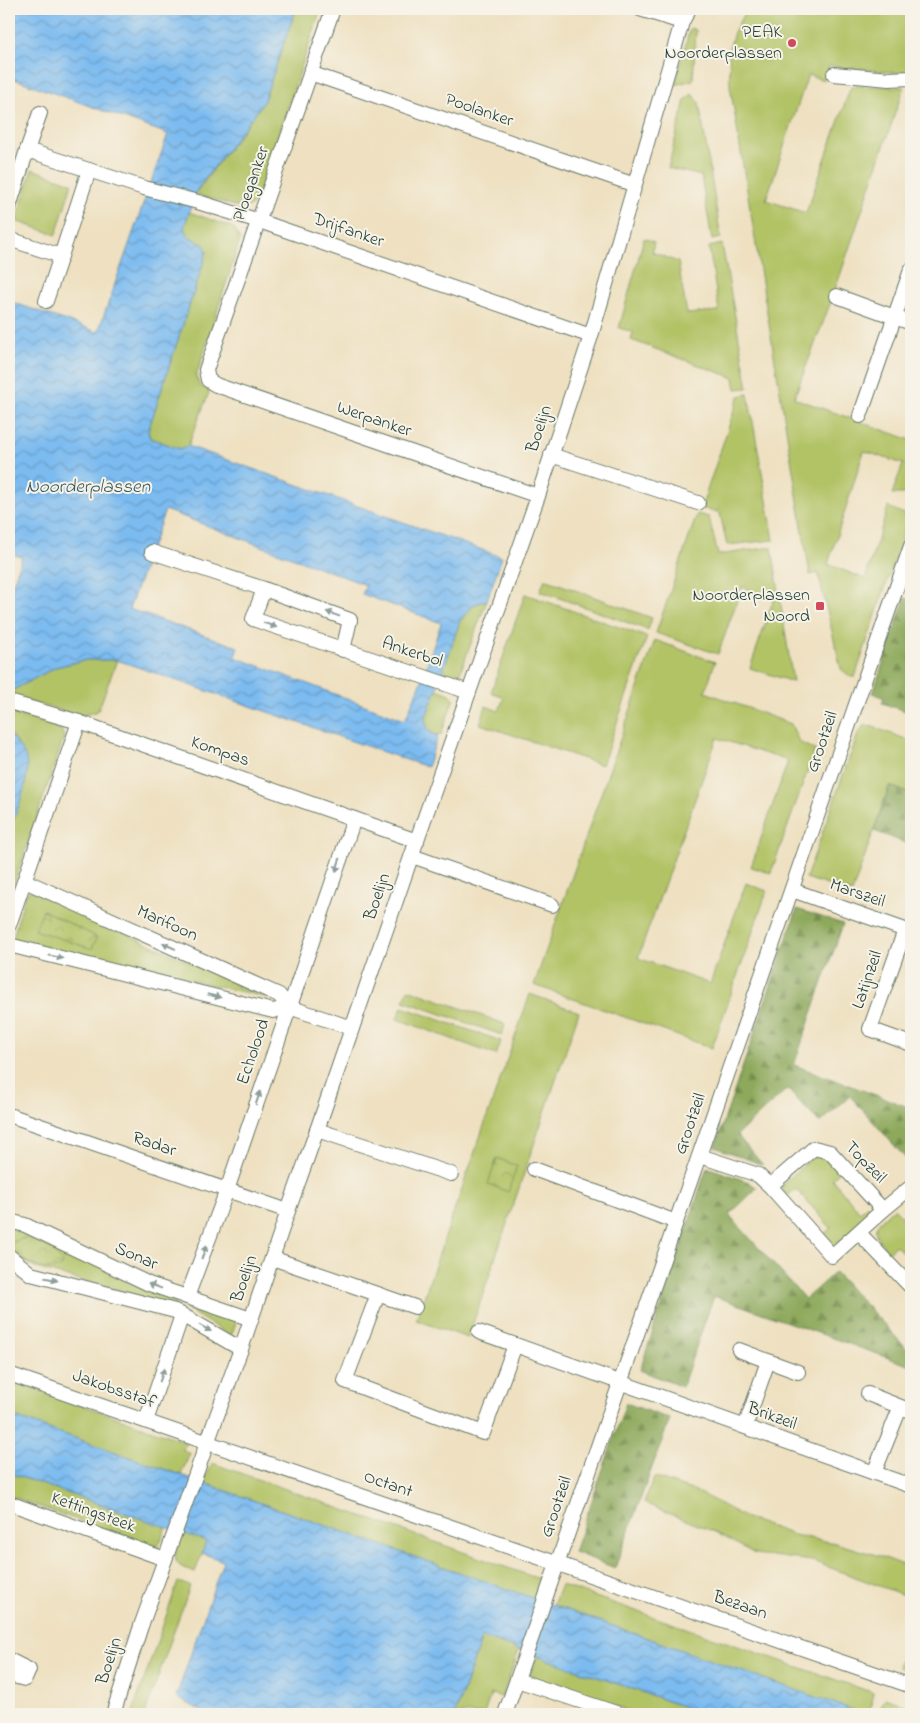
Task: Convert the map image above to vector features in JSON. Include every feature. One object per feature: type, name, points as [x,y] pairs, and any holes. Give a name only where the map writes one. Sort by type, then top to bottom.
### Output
[{"type":"street","name":"Ploeganker","points":[[206,370],[333,9]]},
{"type":"street","points":[[640,9],[682,22]]},
{"type":"street","name":"Boelijn","points":[[113,1714],[141,1626],[241,1349],[552,455],[591,336],[682,22],[689,9]]},
{"type":"street","name":"Poolanker","points":[[310,73],[635,185]]},
{"type":"street","points":[[834,74],[889,79],[911,78]]},
{"type":"street","points":[[9,207],[40,113]]},
{"type":"street","name":"Drijfanker","points":[[28,150],[144,188],[259,221],[591,336]]},
{"type":"street","points":[[46,301],[89,170]]},
{"type":"street","points":[[9,239],[61,256]]},
{"type":"street","points":[[860,416],[911,270]]},
{"type":"street","points":[[837,296],[911,324]]},
{"type":"street","name":"Werpanker","points":[[206,370],[208,380],[216,385],[538,496]]},
{"type":"street","points":[[552,455],[698,503]]},
{"type":"street","name":"Grootzeil","points":[[504,1714],[792,890],[906,581],[911,546]]},
{"type":"street","points":[[152,552],[350,620],[343,650]]},
{"type":"street","name":"Ankerbol","points":[[264,589],[253,619],[469,692]]},
{"type":"street","name":"Kompas","points":[[9,702],[79,722],[417,841]]},
{"type":"street","points":[[9,925],[79,722]]},
{"type":"street","name":"Echolood","points":[[188,1298],[354,819]]},
{"type":"street","points":[[412,856],[552,905]]},
{"type":"street","name":"Marifoon","points":[[25,881],[279,995],[289,1006],[352,1028]]},
{"type":"street","name":"Marszeil","points":[[792,890],[908,931]]},
{"type":"street","name":"Latijnzeil","points":[[908,931],[870,1029],[911,1044]]},
{"type":"street","name":"Marifoon","points":[[9,945],[273,1011],[289,1006]]},
{"type":"street","name":"Radar","points":[[9,1115],[288,1211]]},
{"type":"street","points":[[317,1130],[451,1174]]},
{"type":"street","name":"Topzeil","points":[[770,1186],[814,1148],[830,1152],[883,1210]]},
{"type":"street","name":"Topzeil","points":[[700,1156],[758,1176],[770,1186],[832,1256],[911,1187]]},
{"type":"street","points":[[534,1169],[676,1222]]},
{"type":"street","name":"Sonar","points":[[9,1221],[25,1225],[149,1284],[251,1319]]},
{"type":"street","points":[[859,1233],[911,1288]]},
{"type":"street","points":[[9,1256],[31,1274],[154,1304],[174,1311],[241,1349]]},
{"type":"street","points":[[272,1258],[416,1306]]},
{"type":"street","points":[[378,1294],[345,1382],[406,1405],[483,1433],[516,1345]]},
{"type":"street","points":[[146,1421],[182,1315]]},
{"type":"street","name":"Brikzeil","points":[[479,1332],[911,1486]]},
{"type":"street","points":[[738,1350],[798,1372]]},
{"type":"street","points":[[745,1427],[768,1361]]},
{"type":"street","name":"Jakobsstaf","points":[[9,1374],[207,1443]]},
{"type":"street","points":[[868,1394],[906,1409],[874,1473]]},
{"type":"street","name":"Octant","points":[[207,1443],[556,1564]]},
{"type":"street","name":"Kettingsteek","points":[[9,1503],[165,1559]]},
{"type":"street","name":"Bezaan","points":[[556,1564],[911,1686]]},
{"type":"street","points":[[9,1660],[29,1670],[25,1679],[9,1675]]},
{"type":"street","points":[[517,1680],[620,1714]]},
{"type":"green space","points":[[296,9],[321,9],[259,193],[251,206],[241,208],[195,194],[263,103]]},
{"type":"green space","points":[[746,9],[911,9],[911,74],[829,66],[824,80],[808,75],[766,200],[806,213],[852,86],[904,87],[832,299],[794,398],[911,440],[911,478],[904,494],[892,494],[903,464],[864,451],[828,564],[865,579],[888,507],[909,516],[855,677],[851,677],[841,669],[818,573],[810,575],[730,86],[729,49],[734,32]]},
{"type":"green space","points":[[690,28],[696,30],[693,80],[675,85]]},
{"type":"green space","points":[[692,94],[699,102],[721,238],[712,240],[701,176],[668,168],[685,100]]},
{"type":"green space","points":[[32,169],[72,183],[56,235],[16,221]]},
{"type":"green space","points":[[189,212],[234,228],[240,240],[196,377],[200,386],[210,390],[188,446],[180,449],[150,438],[148,431],[207,252],[204,245],[188,236],[184,228]]},
{"type":"green space","points":[[644,238],[654,242],[652,252],[678,262],[687,314],[719,311],[709,247],[722,244],[748,388],[736,389],[734,378],[631,340],[633,332],[619,328]]},
{"type":"green space","points":[[748,394],[774,540],[727,545],[719,509],[717,512],[701,508],[739,396]]},
{"type":"green space","points":[[697,514],[709,517],[718,555],[772,547],[793,682],[750,668],[774,598],[742,587],[718,654],[656,633]]},
{"type":"green space","points":[[545,579],[652,618],[648,630],[540,591]]},
{"type":"green space","points":[[525,594],[647,637],[602,765],[480,724],[486,706],[499,711],[504,697],[491,692]]},
{"type":"green space","points":[[905,598],[911,600],[911,713],[882,703],[884,698],[873,693]]},
{"type":"green space","points":[[487,600],[460,673],[454,675],[441,674],[460,621],[473,605]]},
{"type":"green space","points":[[655,640],[715,662],[705,692],[791,724],[799,742],[815,750],[771,873],[751,867],[788,761],[717,738],[638,958],[710,984],[746,883],[767,891],[712,1048],[534,985]]},
{"type":"green space","points":[[86,660],[117,660],[98,711],[81,716],[9,696],[11,691],[56,667]]},
{"type":"green space","points":[[437,689],[450,694],[454,698],[441,735],[433,734],[428,730],[426,724],[428,710]]},
{"type":"green space","points":[[9,712],[61,729],[64,737],[9,898],[9,832],[23,791],[27,772],[18,745],[9,733]]},
{"type":"green space","points":[[865,724],[911,741],[911,794],[889,786],[852,893],[806,878],[858,734]]},
{"type":"green space","points":[[890,786],[911,794],[911,845],[874,831]]},
{"type":"green space","points":[[30,890],[269,998],[15,940],[14,934],[25,896]]},
{"type":"green space","points":[[797,909],[843,924],[794,1065],[911,1108],[911,1164],[850,1096],[820,1123],[787,1089],[737,1135],[763,1165],[715,1147]]},
{"type":"green space","points":[[43,910],[97,937],[92,949],[35,930]]},
{"type":"green space","points":[[408,989],[505,1024],[502,1035],[404,1001]]},
{"type":"green space","points":[[530,994],[579,1012],[468,1338],[416,1320]]},
{"type":"green space","points":[[402,1007],[501,1041],[496,1055],[397,1019]]},
{"type":"green space","points":[[818,1155],[826,1158],[839,1172],[832,1179],[860,1212],[867,1205],[869,1213],[865,1219],[838,1243],[832,1245],[822,1236],[831,1228],[796,1189],[787,1196],[781,1188],[814,1156]]},
{"type":"green space","points":[[497,1158],[517,1166],[508,1192],[488,1184]]},
{"type":"green space","points":[[707,1167],[749,1182],[757,1188],[729,1215],[805,1299],[835,1272],[909,1351],[911,1349],[911,1366],[714,1296],[682,1387],[640,1370]]},
{"type":"green space","points":[[894,1208],[903,1217],[911,1211],[911,1262],[896,1245],[888,1252],[876,1233],[878,1224]]},
{"type":"green space","points":[[9,1226],[23,1229],[178,1297],[175,1306],[35,1268],[9,1250]]},
{"type":"green space","points":[[30,1238],[52,1250],[62,1262],[61,1267],[54,1269],[40,1268],[21,1258],[11,1248],[12,1243],[20,1239]]},
{"type":"green space","points":[[189,1302],[237,1320],[231,1336],[186,1309]]},
{"type":"green space","points":[[9,1379],[186,1442],[183,1450],[190,1453],[181,1475],[9,1415]]},
{"type":"green space","points":[[626,1403],[670,1419],[615,1568],[574,1552]]},
{"type":"green space","points":[[212,1463],[542,1580],[535,1599],[204,1483]]},
{"type":"green space","points":[[9,1473],[166,1526],[160,1543],[155,1547],[9,1496]]},
{"type":"green space","points":[[654,1477],[700,1493],[748,1519],[794,1535],[835,1543],[880,1556],[911,1568],[909,1597],[812,1561],[755,1554],[715,1532],[644,1503]]},
{"type":"green space","points":[[183,1532],[207,1541],[195,1572],[183,1568],[177,1563],[176,1550]]},
{"type":"green space","points":[[178,1582],[190,1586],[145,1714],[132,1714]]},
{"type":"green space","points":[[561,1585],[874,1693],[869,1714],[858,1714],[855,1711],[553,1605]]},
{"type":"green space","points":[[911,1629],[911,1670],[898,1666]]},
{"type":"green space","points":[[482,1637],[519,1650],[502,1697],[491,1694],[484,1714],[455,1714]]},
{"type":"green space","points":[[537,1656],[705,1714],[638,1714],[529,1677]]},
{"type":"green space","points":[[885,1698],[911,1707],[911,1714],[878,1714]]},
{"type":"water","name":"Noorderplassen","points":[[9,9],[296,9],[263,103],[196,191],[184,228],[188,236],[204,245],[207,252],[148,431],[150,438],[180,449],[188,446],[502,557],[487,600],[473,605],[460,621],[425,719],[431,733],[438,736],[427,767],[117,660],[86,660],[56,667],[11,691],[9,695],[9,595],[22,557],[9,553],[9,301],[98,332],[168,134],[9,77]],"holes":[[[165,510],[366,585],[362,594],[441,623],[421,683],[405,720],[235,657],[238,647],[129,609]]]},
{"type":"water","points":[[9,733],[25,756],[27,774],[23,794],[9,832]]},
{"type":"water","points":[[9,1415],[856,1711],[858,1714],[705,1714],[482,1637],[455,1714],[207,1714],[176,1697],[223,1561],[202,1553],[206,1541],[9,1473]]},
{"type":"place","name":"PEAK Noorderplassen","points":[[792,43]]},
{"type":"place","name":"Noorderplassen Noord","points":[[820,606]]}]
